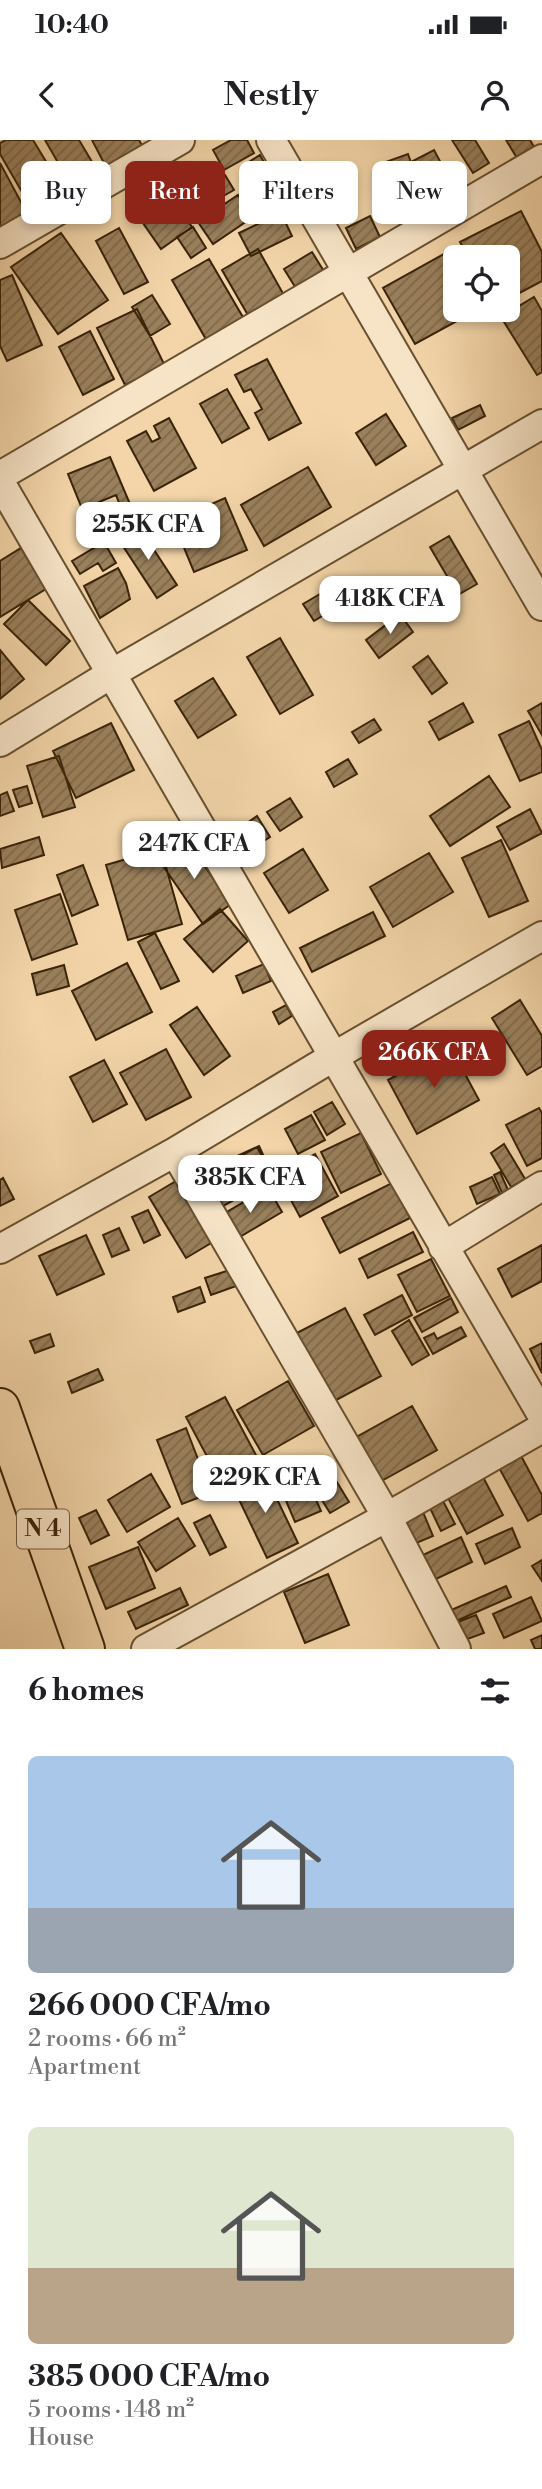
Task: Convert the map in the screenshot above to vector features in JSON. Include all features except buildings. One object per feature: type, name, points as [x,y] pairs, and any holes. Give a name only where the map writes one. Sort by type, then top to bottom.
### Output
[{"type":"main road","name":"N 4","points":[[0,1408],[85,1649]]},
{"type":"street","points":[[0,244],[180,140]]},
{"type":"street","points":[[271,140],[542,606]]},
{"type":"street","points":[[0,476],[542,159]]},
{"type":"street","points":[[0,742],[111,674],[542,424]]},
{"type":"street","points":[[0,482],[542,1415]]},
{"type":"street","points":[[0,1250],[175,1152],[542,936]]},
{"type":"street","points":[[175,1152],[387,1517],[456,1649]]},
{"type":"street","points":[[443,1247],[542,1186]]},
{"type":"street","points":[[146,1649],[387,1517],[542,1428]]}]
